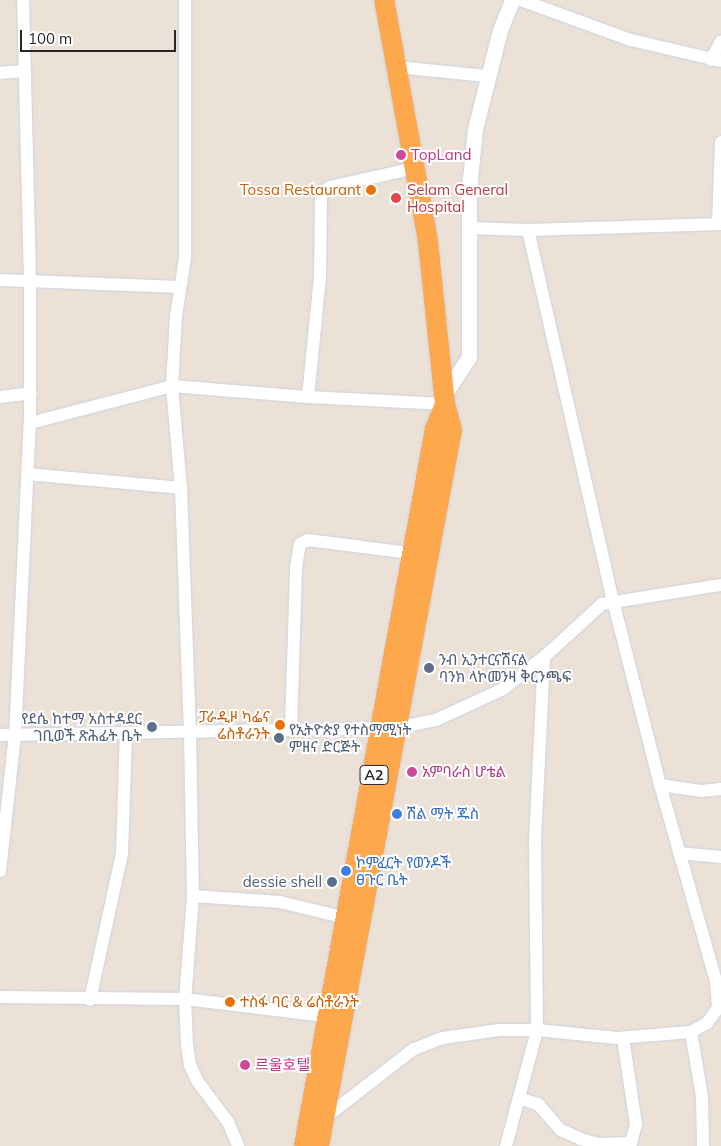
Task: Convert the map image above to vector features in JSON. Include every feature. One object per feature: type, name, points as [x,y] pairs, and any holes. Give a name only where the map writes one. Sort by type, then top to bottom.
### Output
[{"type":"highway","name":"A2","points":[[304,1146],[316,1120],[422,554],[452,430],[445,398],[428,241],[384,0]]},
{"type":"highway","name":"A2","points":[[316,1120],[319,1146]]},
{"type":"street","points":[[0,871],[15,736],[31,392],[23,0]]},
{"type":"street","points":[[185,0],[185,258],[180,287],[172,386],[181,488],[194,896],[185,999],[190,1065],[198,1082],[228,1122],[238,1146]]},
{"type":"street","points":[[30,423],[172,386],[308,398],[445,398],[468,357],[469,228],[475,129],[486,76],[512,0]]},
{"type":"street","points":[[521,0],[631,40],[716,60],[721,42]]},
{"type":"street","points":[[397,67],[486,76]]},
{"type":"street","points":[[0,74],[25,71]]},
{"type":"street","points":[[469,228],[528,230],[720,224],[721,142]]},
{"type":"street","points":[[308,398],[320,277],[321,193],[330,187],[414,168]]},
{"type":"street","points":[[316,1120],[414,1049],[443,1038],[499,1030],[537,1030],[624,1038],[690,1032],[714,1016],[718,1000],[716,981],[660,785],[613,602],[528,230]]},
{"type":"street","points":[[0,280],[180,287]]},
{"type":"street","points":[[0,397],[31,392]]},
{"type":"street","points":[[27,474],[181,488]]},
{"type":"street","points":[[291,729],[296,568],[300,544],[308,540],[422,554]]},
{"type":"street","points":[[0,735],[291,729],[389,729],[436,720],[503,688],[544,657],[592,609],[613,602],[721,585]]},
{"type":"street","points":[[506,1146],[537,1030],[535,841],[544,657]]},
{"type":"street","points":[[90,1000],[122,853],[126,733]]},
{"type":"street","points":[[660,785],[678,790],[721,789]]},
{"type":"street","points":[[679,853],[721,856]]},
{"type":"street","points":[[194,896],[280,902],[353,919]]},
{"type":"street","points":[[0,997],[90,1000],[185,999],[334,1017]]},
{"type":"street","points":[[690,1032],[702,1097],[703,1146]]},
{"type":"street","points":[[519,1098],[538,1104],[561,1130],[581,1139],[599,1144],[631,1143],[636,1124],[624,1038]]},
{"type":"place","name":"TopLand","points":[[401,155]]},
{"type":"place","name":"Tossa Restaurant","points":[[371,190]]},
{"type":"place","name":"Selam General Hospital","points":[[396,198]]},
{"type":"place","name":"ንብ ኢንተርናሽናል ባንክ ላኮመንዛ ቅርንጫፍ","points":[[429,668]]},
{"type":"place","name":"ፓራዲዞ ካፌና ሬስቶራንት","points":[[280,725]]},
{"type":"place","name":"የደሴ ከተማ አስተዳደር ገቢወች ጽሕፊት ቤት","points":[[152,727]]},
{"type":"place","name":"የኢትዮጵያ የተስማሚነት ምዘና ድርጅት","points":[[279,738]]},
{"type":"place","name":"አምባራስ ሆቴል","points":[[412,772]]},
{"type":"place","name":"ሽል ማት ጁስ","points":[[397,814]]},
{"type":"place","name":"ኮምፈርት የወንዶች ፀጉር ቤት","points":[[346,871]]},
{"type":"place","name":"dessie shell","points":[[332,882]]},
{"type":"place","name":"ተስፋ ባር & ሬስቶራንት","points":[[230,1002]]},
{"type":"place","name":"르울호텔","points":[[245,1065]]}]
